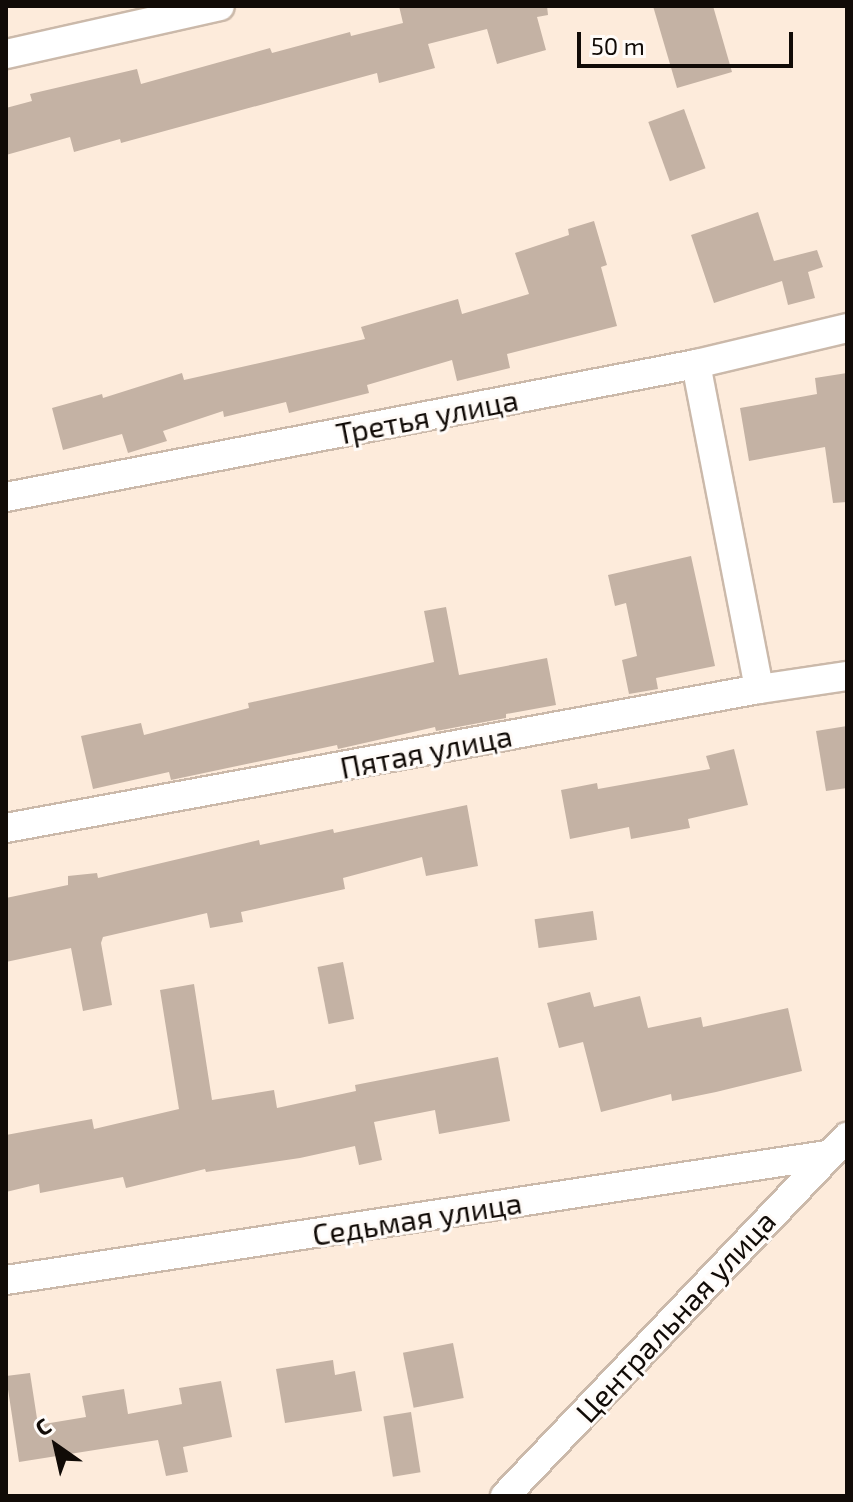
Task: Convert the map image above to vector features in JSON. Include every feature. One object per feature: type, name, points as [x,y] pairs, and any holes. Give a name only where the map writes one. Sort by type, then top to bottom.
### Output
[{"type":"street","points":[[6,54],[220,6]]},
{"type":"street","name":"Третья улица","points":[[6,497],[696,364],[847,328]]},
{"type":"street","points":[[696,364],[759,689]]},
{"type":"street","name":"Пятая улица","points":[[6,828],[759,689],[847,676]]},
{"type":"street","name":"Седьмая улица","points":[[6,1280],[837,1146]]},
{"type":"street","name":"Центральная улица","points":[[505,1496],[837,1146]]},
{"type":"building","points":[[399,6],[547,6],[548,15],[537,17],[546,50],[497,64],[487,29],[428,44],[435,68],[379,83],[377,73],[121,143],[120,139],[74,152],[70,137],[6,155],[6,108],[32,101],[30,94],[137,69],[141,84],[270,48],[272,53],[350,32],[351,36],[403,23]]},
{"type":"building","points":[[653,6],[713,6],[732,72],[677,88]]},
{"type":"building","points":[[684,109],[706,168],[670,181],[648,122]]},
{"type":"building","points":[[758,212],[774,261],[817,250],[823,267],[808,272],[815,298],[788,305],[782,281],[714,303],[691,235]]},
{"type":"building","points":[[594,221],[607,265],[601,267],[617,326],[507,354],[510,368],[457,381],[452,360],[367,385],[369,393],[289,413],[286,402],[224,417],[223,411],[163,431],[167,441],[128,453],[122,434],[63,450],[52,408],[102,394],[103,398],[182,373],[184,380],[365,339],[361,327],[458,299],[462,314],[529,294],[515,253],[569,235],[568,229]]},
{"type":"building","points":[[847,373],[847,502],[833,503],[825,447],[749,461],[740,408],[817,394],[815,378]]},
{"type":"building","points":[[691,556],[715,666],[656,678],[658,689],[629,694],[622,660],[637,656],[626,603],[615,606],[608,575]]},
{"type":"building","points":[[446,607],[459,675],[547,658],[556,705],[506,714],[506,718],[436,731],[435,727],[338,749],[337,745],[171,780],[169,772],[93,789],[81,736],[141,723],[144,735],[249,708],[248,703],[434,662],[424,611]]},
{"type":"building","points":[[847,726],[847,788],[826,791],[816,731]]},
{"type":"building","points":[[734,749],[748,805],[688,819],[690,828],[631,839],[629,827],[570,839],[561,790],[597,783],[598,789],[710,769],[706,756]]},
{"type":"building","points":[[467,805],[478,866],[426,876],[422,857],[343,878],[345,889],[241,912],[243,922],[210,928],[207,913],[103,937],[101,943],[112,1005],[83,1011],[71,948],[6,962],[6,898],[68,885],[68,876],[97,873],[98,878],[259,840],[260,845],[333,829],[334,833]]},
{"type":"building","points":[[593,911],[597,940],[539,948],[535,919]]},
{"type":"building","points":[[343,962],[354,1019],[329,1024],[317,967]]},
{"type":"building","points":[[194,984],[212,1100],[274,1090],[277,1108],[356,1091],[355,1085],[498,1057],[510,1121],[439,1134],[435,1110],[374,1122],[382,1160],[359,1165],[355,1146],[300,1158],[206,1172],[205,1169],[126,1188],[123,1177],[40,1193],[39,1184],[6,1192],[6,1135],[92,1119],[94,1129],[179,1109],[160,990]]},
{"type":"building","points":[[590,992],[594,1007],[640,996],[648,1028],[701,1017],[703,1027],[788,1008],[802,1071],[672,1101],[671,1094],[601,1112],[583,1042],[559,1048],[547,1003]]},
{"type":"building","points":[[453,1343],[464,1398],[414,1408],[403,1353]]},
{"type":"building","points":[[333,1360],[335,1375],[355,1371],[362,1411],[285,1423],[276,1369]]},
{"type":"building","points":[[30,1373],[38,1425],[86,1417],[82,1396],[124,1389],[128,1414],[182,1404],[179,1388],[221,1381],[232,1437],[183,1447],[188,1472],[166,1476],[158,1440],[19,1462],[6,1376]]},
{"type":"building","points":[[411,1412],[421,1472],[393,1477],[383,1416]]}]
